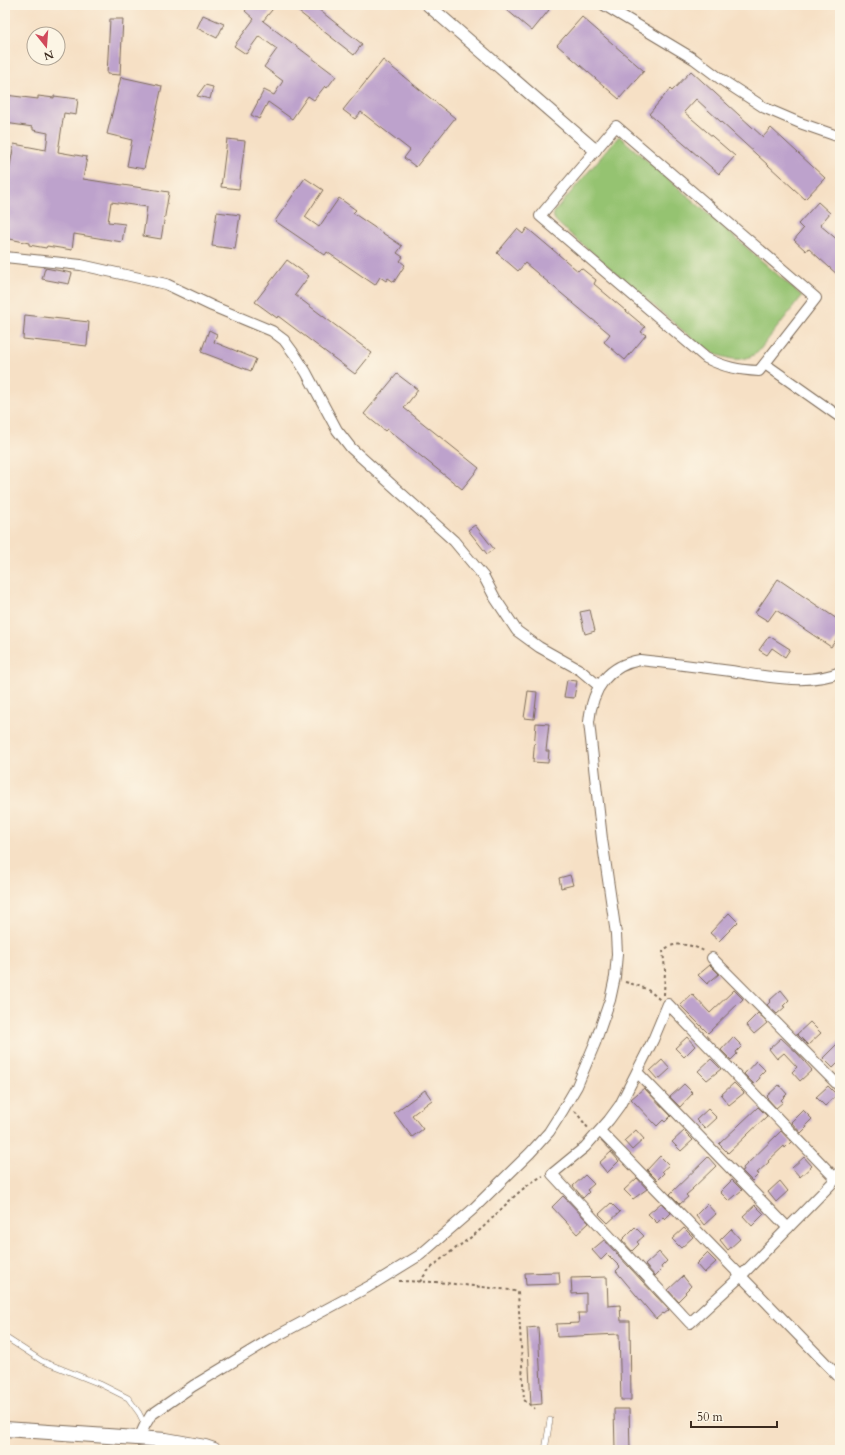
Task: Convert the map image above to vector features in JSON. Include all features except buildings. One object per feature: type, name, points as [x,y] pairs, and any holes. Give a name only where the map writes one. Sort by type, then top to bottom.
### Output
[{"type":"main road","points":[[5,1429],[142,1431],[214,1450]]},
{"type":"street","points":[[428,5],[595,150]]},
{"type":"street","points":[[604,5],[694,59],[722,80],[765,108],[800,123],[840,137]]},
{"type":"street","points":[[616,126],[816,298],[759,371],[740,370],[721,365],[706,358],[540,216],[595,150],[616,126]]},
{"type":"street","points":[[5,257],[81,265],[166,284],[212,306],[272,331],[284,340],[306,372],[337,430],[351,448],[454,541],[468,556],[484,577],[495,598],[517,631],[540,647],[580,670],[599,686]]},
{"type":"street","points":[[765,364],[840,417]]},
{"type":"street","points":[[142,1431],[151,1415],[199,1383],[270,1340],[368,1287],[420,1255],[472,1210],[530,1153],[548,1132],[577,1086],[610,1000],[615,977],[617,954],[616,934],[602,839],[589,728],[590,709],[594,697],[599,686],[609,673],[631,661],[640,660],[786,678],[803,679],[840,672]]},
{"type":"street","points":[[712,958],[840,1087]]},
{"type":"street","points":[[668,1004],[838,1176],[740,1276],[690,1323],[552,1174],[585,1147],[620,1105],[653,1040],[668,1004]]},
{"type":"street","points":[[637,1072],[788,1228]]},
{"type":"street","points":[[598,1133],[840,1378]]},
{"type":"lane","points":[[5,1337],[42,1361],[100,1384],[128,1398],[139,1413],[142,1431]]},
{"type":"lane","points":[[545,1450],[550,1420]]},
{"type":"path","points":[[668,1004],[664,991],[665,970],[663,950],[666,947],[675,945],[686,945],[697,947],[706,952],[712,958]]},
{"type":"path","points":[[615,977],[624,982],[649,990],[661,1001],[668,1004]]},
{"type":"path","points":[[577,1086],[574,1105],[575,1112],[584,1123],[598,1133]]},
{"type":"path","points":[[419,1282],[426,1272],[480,1230],[529,1183],[543,1176],[552,1174]]},
{"type":"path","points":[[399,1281],[436,1282],[518,1292],[524,1400],[535,1409]]},
{"type":"green space","points":[[619,136],[802,296],[758,352],[744,359],[737,359],[723,357],[702,347],[561,226],[555,219],[555,211]]}]
